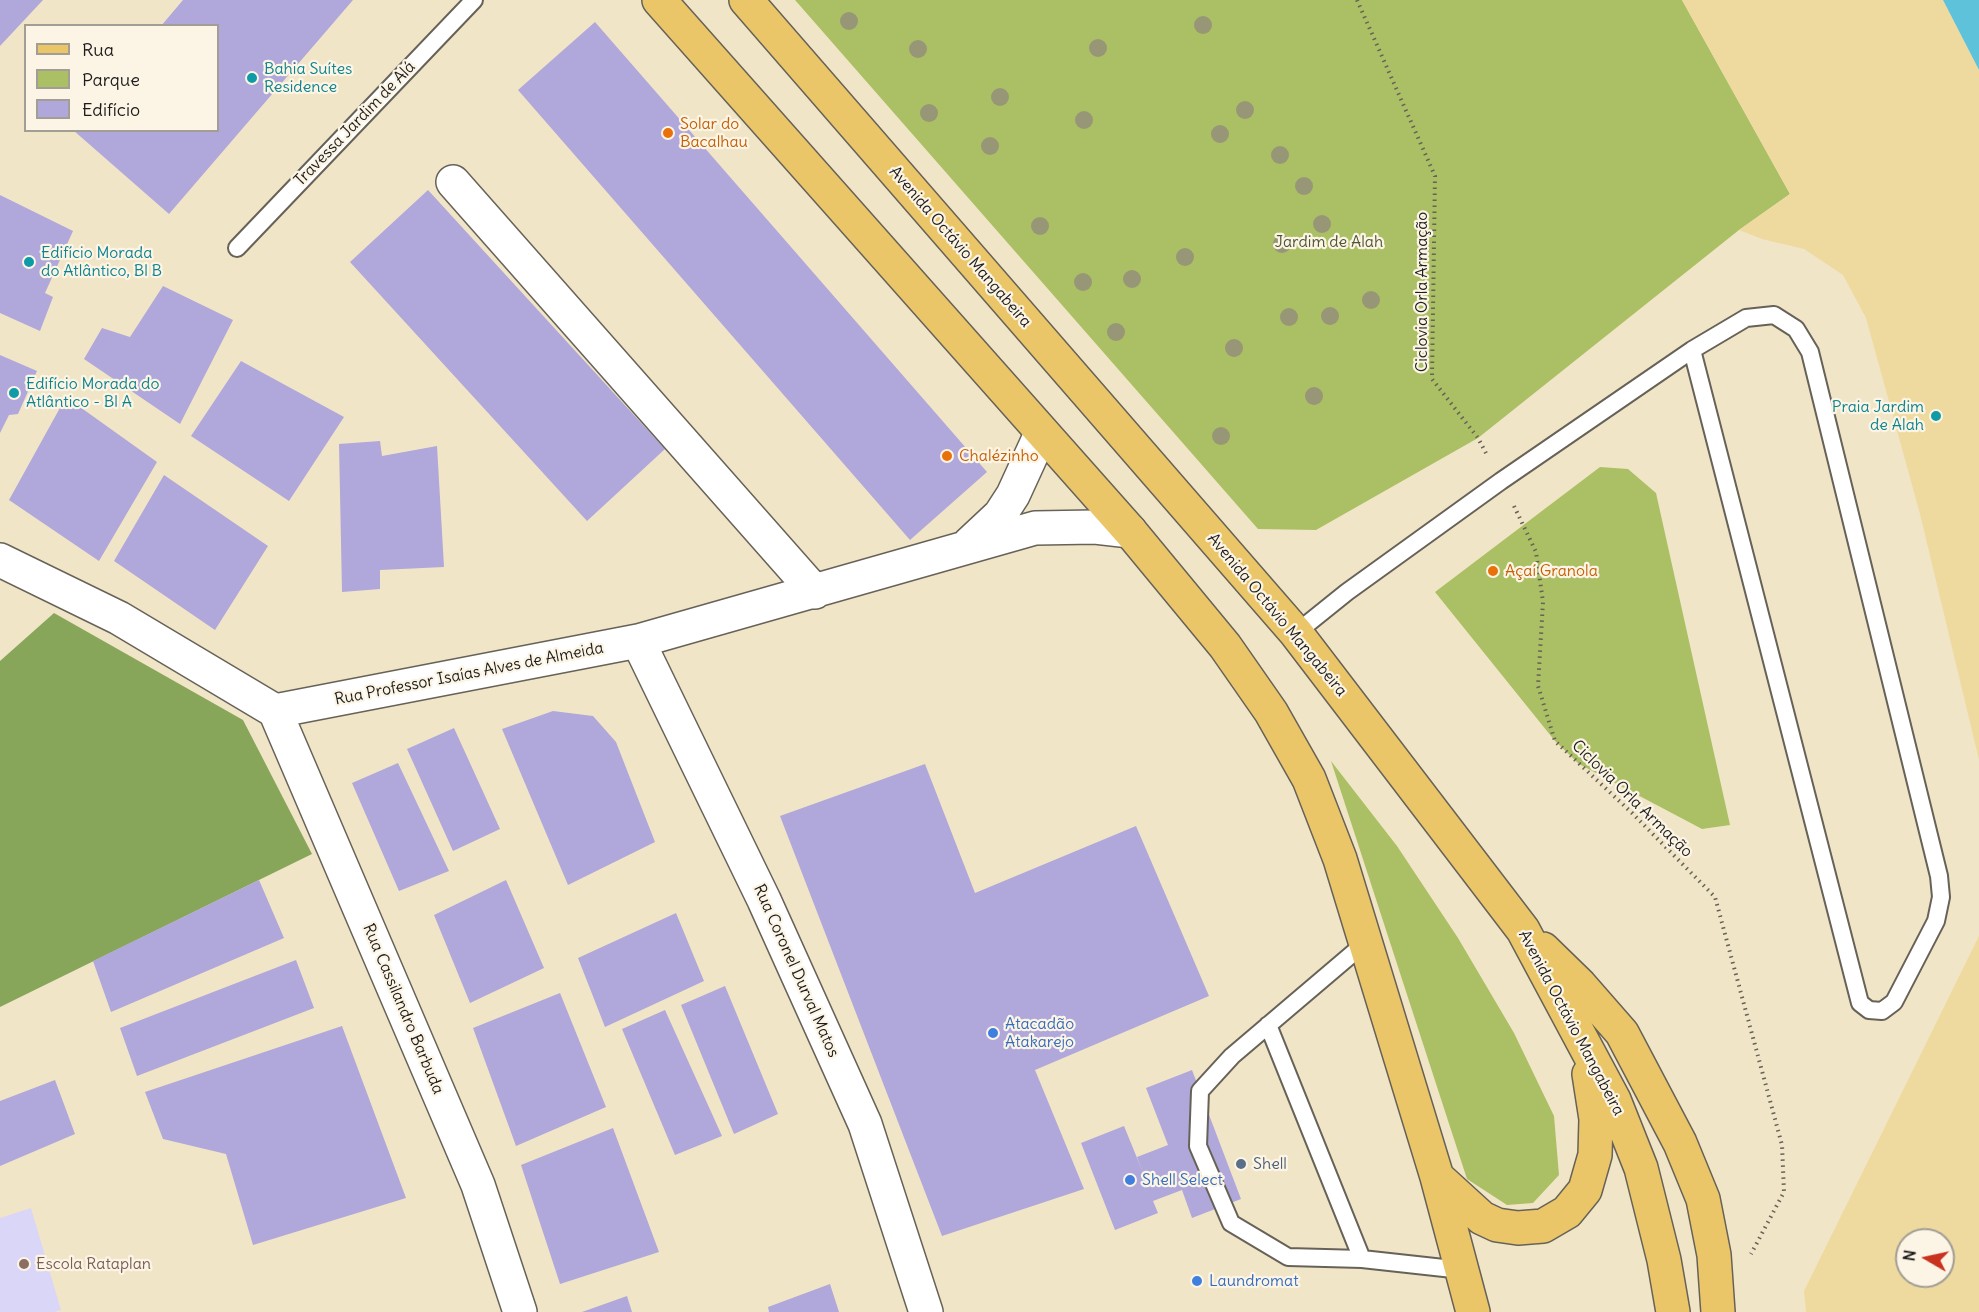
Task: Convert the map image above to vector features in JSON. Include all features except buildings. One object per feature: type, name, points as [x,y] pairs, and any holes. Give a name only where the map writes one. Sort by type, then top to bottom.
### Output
[{"type":"main road","points":[[659,0],[1041,434],[1130,531],[1224,646],[1271,712],[1309,779],[1340,859],[1437,1177],[1473,1312]]},
{"type":"main road","name":"Avenida Octávio Mangabeira","points":[[746,0],[1296,633],[1523,930],[1614,1100],[1641,1168],[1664,1260],[1673,1312]]},
{"type":"main road","points":[[1523,930],[1580,985],[1622,1033],[1653,1088],[1680,1143],[1703,1199],[1714,1255],[1718,1312]]},
{"type":"main road","points":[[1437,1177],[1482,1218],[1497,1225],[1518,1228],[1543,1226],[1567,1212],[1585,1190],[1595,1155],[1596,1119],[1591,1081],[1573,1024]]},
{"type":"street","points":[[453,182],[815,592]]},
{"type":"street","points":[[965,547],[1000,515],[1013,495],[1041,434]]},
{"type":"street","name":"Rua Professor Isaías Alves de Almeida","points":[[275,711],[638,641],[1035,528],[1095,527],[1130,531]]},
{"type":"street","points":[[0,560],[119,618],[275,711]]},
{"type":"street","name":"Rua Coronel Durval Matos","points":[[638,641],[764,900],[865,1124],[926,1312]]},
{"type":"street","name":"Rua Cassilandro Barbuda","points":[[275,711],[478,1185],[520,1312]]},
{"type":"lane","name":"Travessa Jardim de Alá","points":[[237,248],[474,0]]},
{"type":"lane","points":[[1296,633],[1347,592],[1501,481],[1692,350],[1746,318],[1774,315],[1796,329],[1810,352],[1940,887],[1941,897],[1936,921],[1894,1002],[1882,1011],[1869,1010],[1860,1003],[1692,350]]},
{"type":"lane","points":[[1365,943],[1232,1056],[1200,1091],[1198,1146],[1231,1223],[1288,1257],[1362,1259],[1462,1270]]},
{"type":"lane","points":[[1268,1025],[1362,1259]]},
{"type":"path","name":"Ciclovia Orla Armação","points":[[1357,0],[1435,176],[1432,379],[1478,438],[1536,552],[1543,602],[1538,686],[1555,741],[1632,813],[1715,897],[1782,1145],[1784,1192],[1748,1260]]},
{"type":"shaded area","name":"Escola Rataplan","points":[[31,1208],[61,1310],[0,1312],[0,1218]]},
{"type":"green space","name":"Jardim de Alah","points":[[795,0],[1682,0],[1790,194],[1739,230],[1478,438],[1316,530],[1258,529]]},
{"type":"green space","points":[[1600,467],[1628,469],[1656,493],[1730,825],[1702,829],[1579,764],[1555,741],[1435,592]]},
{"type":"green space","points":[[54,613],[243,720],[312,854],[0,1007],[0,661]]},
{"type":"green space","points":[[1331,761],[1397,846],[1458,938],[1514,1033],[1554,1116],[1559,1175],[1533,1203],[1507,1205],[1467,1179]]},
{"type":"sand","name":"Praia Jardim de Alah","points":[[1682,0],[1943,0],[1979,70],[1979,760],[1920,514],[1866,318],[1843,275],[1804,249],[1762,239],[1739,230],[1790,194]]},
{"type":"sand","points":[[1979,936],[1979,1312],[1806,1312],[1804,1291]]},
{"type":"water","points":[[1943,0],[1979,0],[1979,70]]},
{"type":"place","name":"Bahia Suítes Residence","points":[[252,78]]},
{"type":"place","name":"Solar do Bacalhau","points":[[668,133]]},
{"type":"place","name":"Edifício Morada do Atlântico, Bl B","points":[[29,262]]},
{"type":"place","name":"Edifício Morada do Atlântico - Bl A","points":[[14,393]]},
{"type":"place","name":"Praia Jardim de Alah","points":[[1936,416]]},
{"type":"place","name":"Chalézinho","points":[[947,456]]},
{"type":"place","name":"Açaí Granola","points":[[1493,571]]},
{"type":"place","name":"Atacadão Atakarejo","points":[[993,1033]]},
{"type":"place","name":"Shell","points":[[1241,1164]]},
{"type":"place","name":"Shell Select","points":[[1130,1180]]},
{"type":"place","name":"Escola Rataplan","points":[[24,1264]]},
{"type":"place","name":"Laundromat","points":[[1197,1281]]}]
